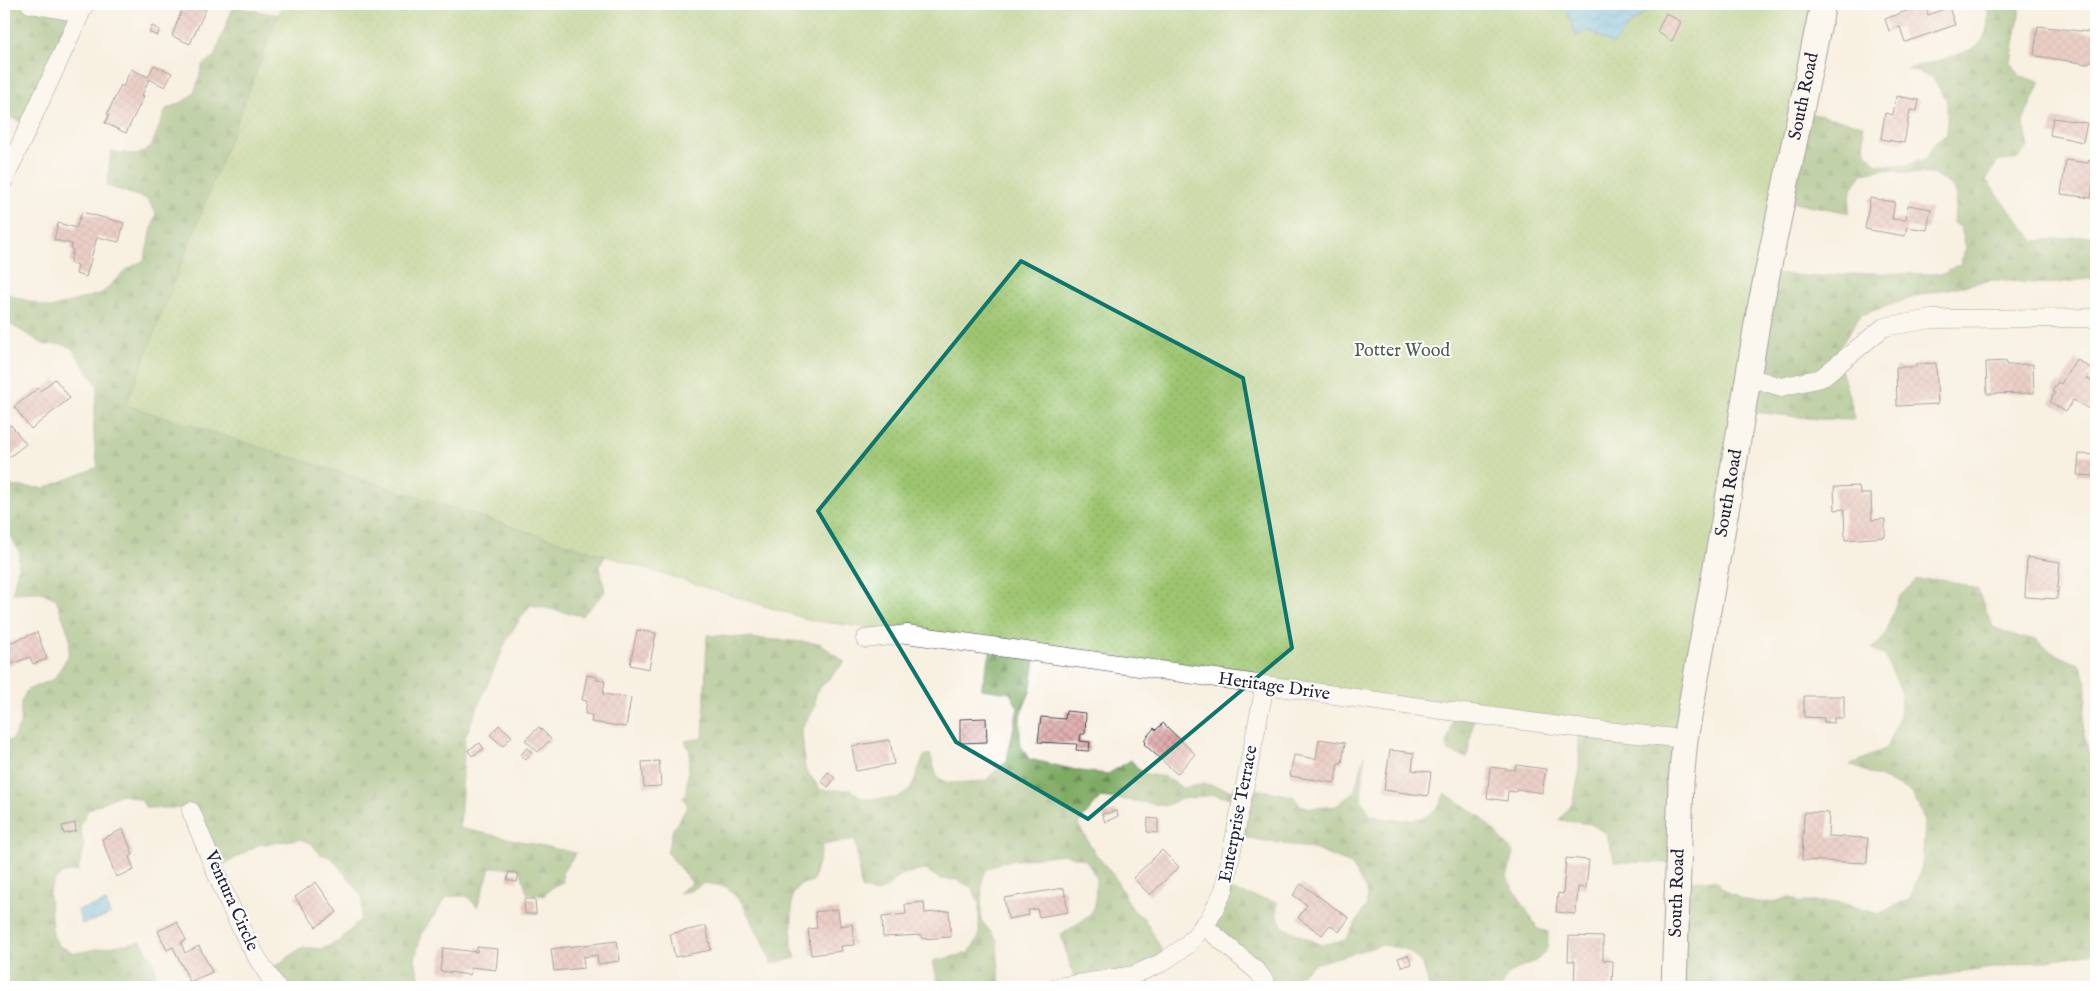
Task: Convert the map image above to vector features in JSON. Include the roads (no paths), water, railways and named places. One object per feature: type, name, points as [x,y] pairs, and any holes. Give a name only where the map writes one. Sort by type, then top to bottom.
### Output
[{"type":"street","points":[[4,180],[82,8],[30,4]]},
{"type":"street","name":"South Road","points":[[1674,987],[1684,739],[1758,318],[1823,4]]},
{"type":"street","points":[[1748,376],[1781,386],[1820,378],[1884,327],[1932,319],[2096,318]]},
{"type":"street","name":"Heritage Drive","points":[[865,639],[907,634],[1060,658],[1568,727],[1684,739]]},
{"type":"street","name":"Enterprise Terrace","points":[[1058,987],[1134,975],[1161,962],[1186,946],[1208,921],[1224,890],[1249,759],[1266,685]]},
{"type":"street","name":"Ventura Circle","points":[[191,811],[232,909],[259,963],[277,987]]},
{"type":"street","points":[[1203,926],[1258,972],[1269,987]]},
{"type":"water","points":[[1564,4],[1650,4],[1643,14],[1612,45],[1591,31],[1576,36]]},
{"type":"water","points":[[106,902],[110,915],[82,924],[78,910]]},
{"type":"park label","name":"Potter Wood","points":[[1402,351]]}]
